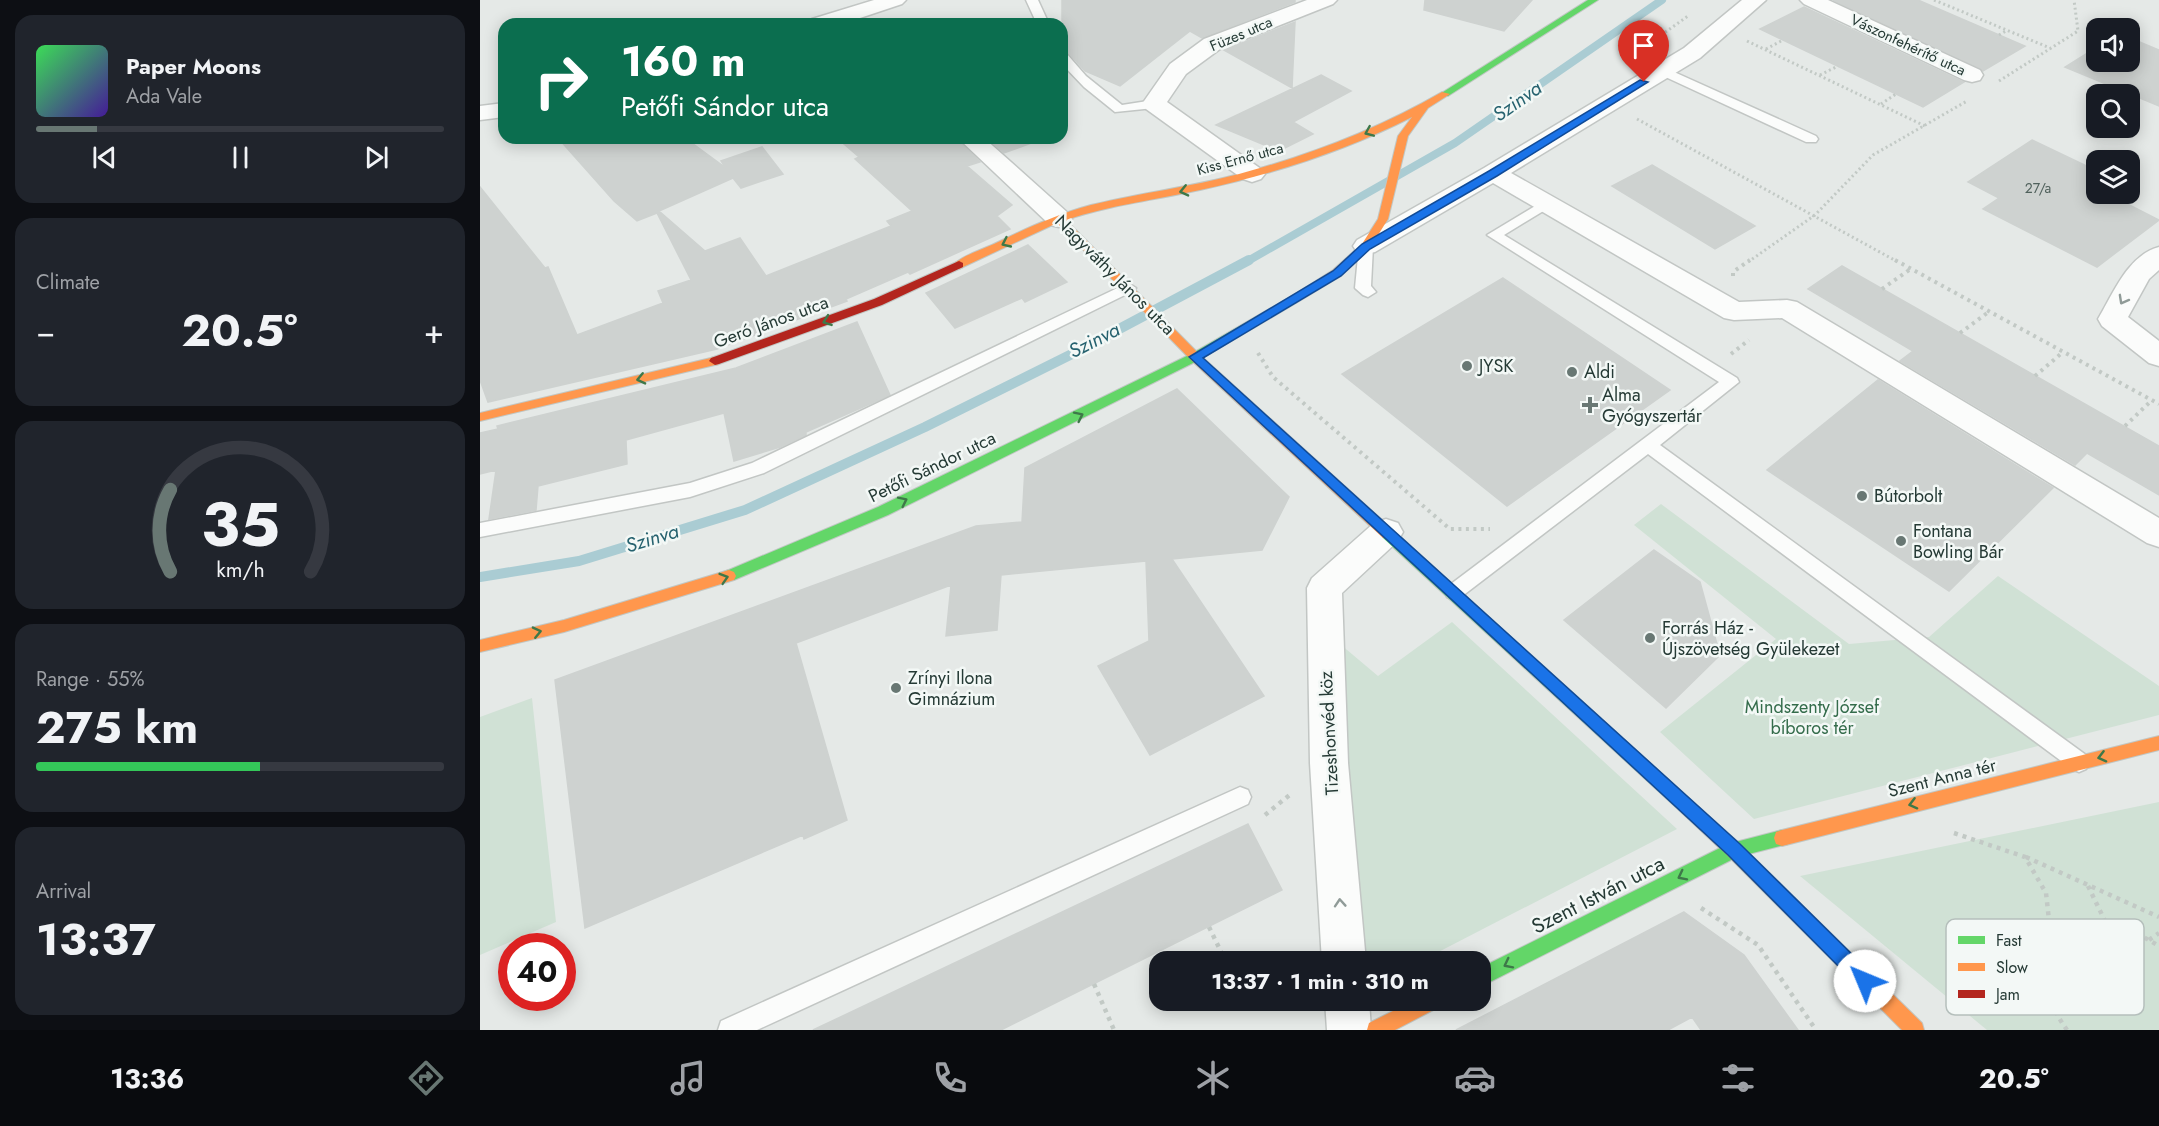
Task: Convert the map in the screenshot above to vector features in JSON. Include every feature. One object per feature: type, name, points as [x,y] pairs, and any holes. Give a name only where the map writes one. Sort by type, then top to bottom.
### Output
[{"type":"street","points":[[818,0],[831,18]]},
{"type":"street","points":[[845,18],[895,0]]},
{"type":"street","name":"Füzes utca","points":[[1154,104],[1178,69],[1212,44],[1326,0]]},
{"type":"street","name":"Kiss Ernő utca","points":[[1059,219],[1092,208],[1152,198],[1252,174],[1316,155],[1423,108],[1594,0]]},
{"type":"street","points":[[1366,246],[1493,173],[1692,53],[1755,0]]},
{"type":"street","name":"Vászonfehérítő utca","points":[[1811,0],[1972,75]]},
{"type":"street","points":[[1154,104],[1252,174]]},
{"type":"street","name":"Kiss Ernő utca","points":[[1383,219],[1403,136],[1423,108]]},
{"type":"street","points":[[480,113],[498,111]]},
{"type":"street","name":"Nagyváthy János utca","points":[[977,144],[1059,219],[1195,357],[1734,850],[1914,1030]]},
{"type":"street","points":[[1493,173],[1734,311],[1787,309],[2159,534]]},
{"type":"street","name":"Geró János utca","points":[[480,417],[725,359],[878,302],[1059,219]]},
{"type":"street","name":"Petőfi Sándor utca","points":[[480,646],[564,626],[733,575],[883,511],[1195,357],[1337,273],[1366,246],[1383,219]]},
{"type":"street","points":[[2159,255],[2138,274],[2112,319],[2159,356]]},
{"type":"street","name":"Tizeshonvéd köz","points":[[1343,951],[1329,763],[1324,588],[1386,532]]},
{"type":"street","name":"Szent Anna tér","points":[[1734,850],[2159,743]]},
{"type":"street","name":"Szent István utca","points":[[1491,972],[1734,850]]},
{"type":"street","points":[[1348,1011],[1349,1030]]},
{"type":"street","points":[[1376,1030],[1413,1011]]},
{"type":"lane","points":[[1032,0],[1040,18]]},
{"type":"lane","points":[[1068,64],[1099,94],[1120,109],[1154,104]]},
{"type":"lane","points":[[1662,71],[1811,139]]},
{"type":"lane","points":[[1454,592],[1731,382],[1494,235],[1545,204]]},
{"type":"lane","points":[[1366,246],[1362,288],[1368,292]]},
{"type":"lane","points":[[480,530],[690,490],[758,468],[1133,293]]},
{"type":"lane","points":[[1649,446],[2079,762]]},
{"type":"lane","points":[[730,1030],[1240,797]]},
{"type":"path","points":[[1934,0],[2050,49]]},
{"type":"path","points":[[1942,10],[1949,6]]},
{"type":"path","points":[[1999,35],[2007,30]]},
{"type":"path","points":[[1739,37],[1925,126]]},
{"type":"path","points":[[1765,49],[1784,40]]},
{"type":"path","points":[[1820,76],[1838,66]]},
{"type":"path","points":[[1880,105],[1896,94]]},
{"type":"path","points":[[1628,114],[2159,404]]},
{"type":"path","points":[[1882,289],[1912,268]]},
{"type":"path","points":[[1960,333],[1990,311]]},
{"type":"path","points":[[1256,349],[1273,377],[1376,466]]},
{"type":"path","points":[[2035,376],[2064,352]]},
{"type":"path","points":[[2125,426],[2152,400]]},
{"type":"path","points":[[1950,832],[2025,857],[2159,917]]},
{"type":"path","points":[[2025,857],[2046,894],[2049,919]]},
{"type":"path","points":[[2088,885],[2104,919]]},
{"type":"path","points":[[1699,907],[1758,945],[1816,1030]]},
{"type":"path","points":[[1209,927],[1221,951]]},
{"type":"path","points":[[2149,940],[2159,933]]},
{"type":"path","points":[[2144,937],[2159,946]]},
{"type":"path","points":[[1094,984],[1114,1030]]},
{"type":"path","points":[[2058,1015],[2067,1030]]},
{"type":"green space","name":"Mindszenty József bíboros tér","points":[[1661,504],[1849,644],[1929,637],[1998,576],[2159,686],[2159,715],[1754,819],[1660,732],[1776,639],[1634,525]]},
{"type":"green space","points":[[1452,622],[1677,829],[1440,951],[1360,951],[1340,644],[1378,676]]},
{"type":"green space","points":[[532,698],[556,922],[531,933],[498,933],[498,947],[480,955],[480,717]]},
{"type":"green space","points":[[2159,802],[2159,1030],[1987,1030],[1969,1015],[2144,1015],[2144,919],[1946,919],[1946,996],[1800,876]]},
{"type":"building","points":[[1062,0],[1295,0],[1295,2],[1202,38],[1190,31],[1120,86],[1085,71],[1068,52],[1068,18],[1062,18]]},
{"type":"building","points":[[1425,0],[1532,0],[1504,31],[1424,10]]},
{"type":"building","points":[[1833,0],[1918,0],[2025,46],[1983,71]]},
{"type":"building","points":[[1804,7],[1964,82],[1923,107],[1760,29]]},
{"type":"building","points":[[1295,22],[1292,88],[1224,50]]},
{"type":"building","points":[[2140,42],[2159,50],[2159,106],[2140,98],[2140,84],[2106,84],[2065,67],[2086,54],[2086,72],[2140,72]]},
{"type":"building","points":[[1321,75],[1351,91],[1293,122],[1313,134],[1279,151],[1216,125]]},
{"type":"building","points":[[2032,140],[2086,166],[2086,204],[2128,204],[2159,220],[2097,267],[1983,209],[1999,198],[1968,182]]},
{"type":"building","points":[[563,144],[693,144],[726,168],[721,161],[762,147],[783,174],[741,188],[733,178],[659,211],[705,251],[740,238],[766,276],[891,226],[887,221],[912,211],[855,159],[859,157],[844,144],[962,144],[980,162],[967,166],[1012,205],[997,216],[1010,229],[910,274],[908,272],[846,299],[847,301],[717,349],[488,402],[480,380],[480,187],[545,268],[548,267],[577,335],[663,303],[658,291],[691,280],[657,213],[637,221],[614,201]]},
{"type":"building","points":[[994,144],[1029,144],[1004,153]]},
{"type":"building","points":[[1652,165],[1755,226],[1715,249],[1612,186]]},
{"type":"building","points":[[1028,245],[1067,282],[1025,302],[1022,298],[955,328],[926,293]]},
{"type":"building","points":[[1842,266],[2159,446],[2159,495],[2087,453],[2075,465],[1900,361],[1913,351],[1808,289]]},
{"type":"building","points":[[1503,278],[1670,390],[1507,506],[1342,374]]},
{"type":"building","points":[[857,322],[890,395],[806,432],[806,435],[780,447],[734,461],[724,413],[626,440],[627,464],[538,486],[536,510],[489,519],[496,470],[480,474],[480,433],[498,429],[497,426],[736,368]]},
{"type":"building","points":[[1878,380],[2053,488],[1949,591],[1767,470]]},
{"type":"building","points":[[1177,389],[1289,497],[1262,550],[1172,559],[1264,696],[1150,755],[1098,666],[1149,641],[1146,561],[1001,575],[997,630],[946,636],[951,585],[796,643],[847,820],[804,839],[803,835],[585,928],[555,680],[976,526],[1022,522],[1025,468]]},
{"type":"building","name":"Forrás Ház - Újszövetség Gyülekezet","points":[[1654,550],[1700,582],[1720,655],[1666,708],[1564,620]]},
{"type":"building","points":[[1248,824],[1282,890],[1160,951],[1149,951],[1149,956],[1001,1030],[813,1030]]},
{"type":"building","points":[[1684,912],[1744,955],[1798,1030],[1701,1030],[1692,1017],[1668,1030],[1456,1030]]},
{"type":"waterway","name":"Szinva","points":[[1246,262],[1455,143],[1662,0]]},
{"type":"waterway","name":"Szinva","points":[[480,577],[579,561],[745,510],[925,427],[1074,353],[1249,260]]},
{"type":"traffic: fast","points":[[1445,94],[1594,0]]},
{"type":"traffic: fast","points":[[729,576],[883,511],[1195,357],[1292,300]]},
{"type":"traffic: fast","points":[[1388,534],[1685,805]]},
{"type":"traffic: fast","points":[[1491,972],[1734,850],[1782,838]]},
{"type":"traffic: slow","points":[[959,265],[1024,234],[1076,213],[1213,184],[1303,159],[1391,124],[1445,94]]},
{"type":"traffic: slow","points":[[1292,300],[1337,273],[1366,246],[1383,219],[1403,136],[1423,108]]},
{"type":"traffic: slow","points":[[1059,219],[1195,357],[1388,534]]},
{"type":"traffic: slow","points":[[480,417],[715,361]]},
{"type":"traffic: slow","points":[[480,646],[564,626],[729,576]]},
{"type":"traffic: slow","points":[[1782,838],[2159,743]]},
{"type":"traffic: slow","points":[[1685,805],[1734,850],[1915,1030]]},
{"type":"traffic: slow","points":[[1376,1030],[1413,1011]]},
{"type":"traffic: jam","points":[[715,361],[878,302],[959,265]]},
{"type":"place","name":"JYSK","points":[[1467,366]]},
{"type":"place","name":"Aldi","points":[[1572,372]]},
{"type":"place","name":"Alma Gyógyszertár","points":[[1590,405]]},
{"type":"place","name":"Bútorbolt","points":[[1862,496]]},
{"type":"place","name":"Fontana Bowling Bár","points":[[1901,541]]},
{"type":"place","name":"Forrás Ház - Újszövetség Gyülekezet","points":[[1650,638]]},
{"type":"place","name":"Zrínyi Ilona Gimnázium","points":[[896,688]]},
{"type":"route","points":[[1644,82],[1366,246],[1337,273],[1195,357],[1734,850],[1865,981]]}]
